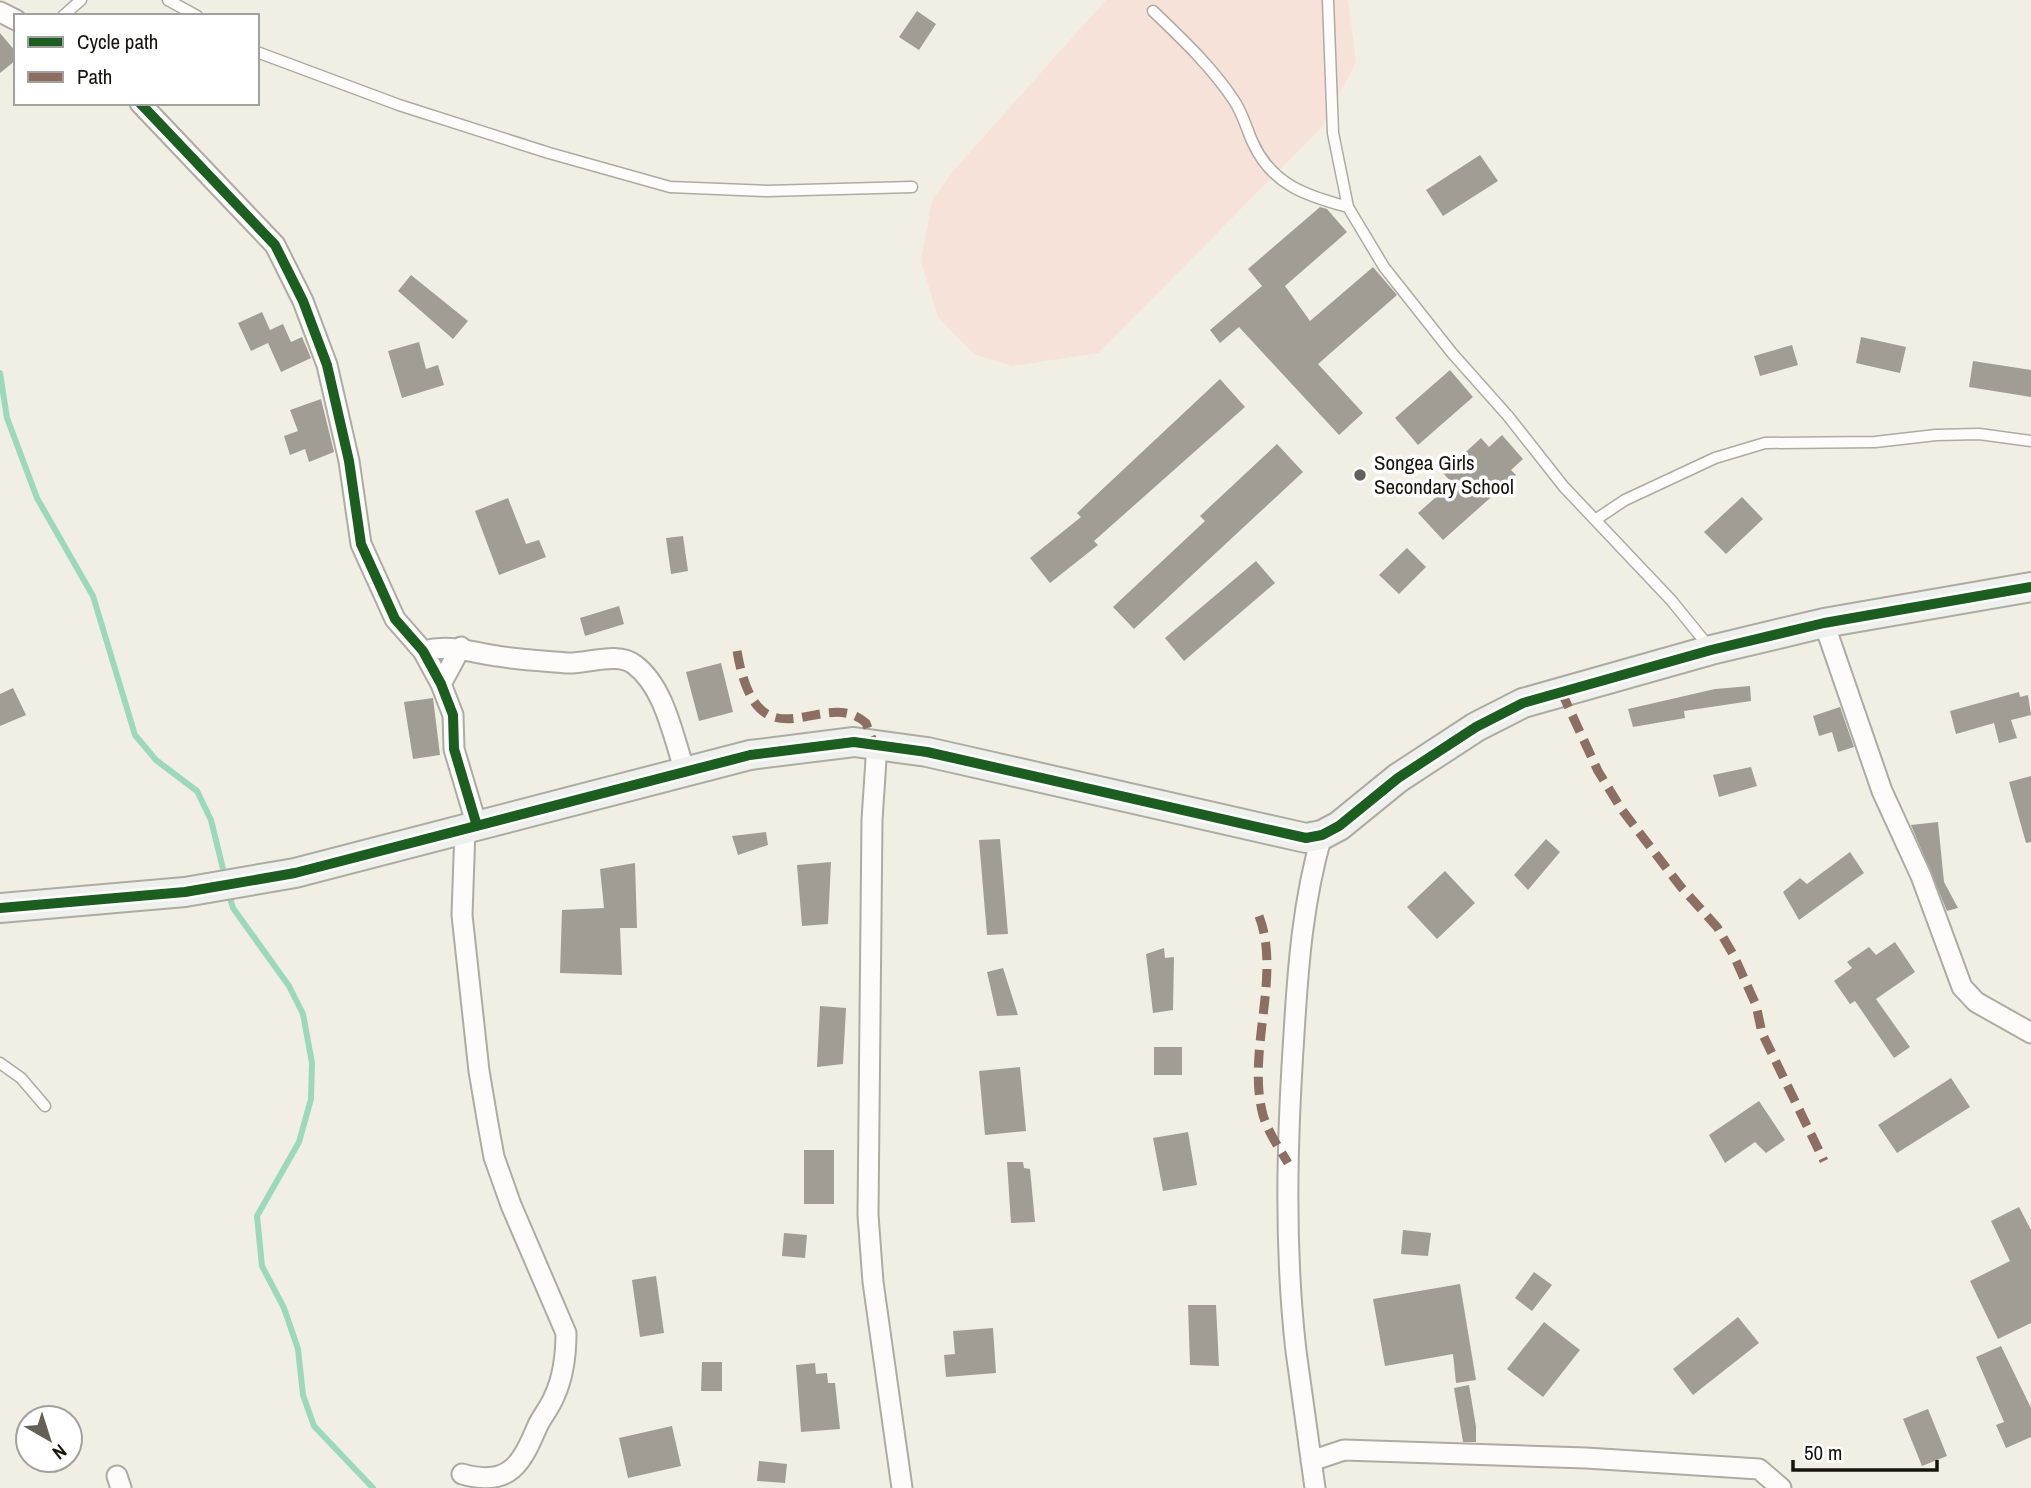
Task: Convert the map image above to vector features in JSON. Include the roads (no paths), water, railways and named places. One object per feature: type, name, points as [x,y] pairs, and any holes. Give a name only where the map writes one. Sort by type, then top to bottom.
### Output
[{"type":"street","points":[[142,105],[275,245],[303,302],[327,365],[349,461],[361,544],[395,619],[423,651],[441,684],[453,715],[454,749],[471,827],[462,915],[479,1071],[494,1157],[511,1205],[566,1333],[566,1352],[555,1396],[521,1465],[501,1480],[475,1480],[462,1474]]},
{"type":"street","points":[[0,908],[185,892],[263,878],[750,755],[825,744],[877,744],[950,757],[1306,838],[1322,835],[1339,826],[1398,778],[1476,727],[1524,703],[1711,650],[1824,623],[2031,587]]},
{"type":"street","points":[[1824,623],[1882,791],[1920,876],[1962,987],[1976,1002],[2031,1033]]},
{"type":"street","points":[[423,651],[443,646],[461,647],[497,656],[569,663],[626,659],[653,685],[685,771]]},
{"type":"street","points":[[441,684],[461,647]]},
{"type":"street","points":[[877,744],[872,820],[868,1215],[873,1282],[901,1488]]},
{"type":"street","points":[[1315,1488],[1296,1350],[1287,1130],[1297,980],[1309,880],[1322,835]]},
{"type":"street","points":[[1311,1461],[1344,1450],[1692,1463],[1759,1469],[1781,1488]]},
{"type":"lane","points":[[66,14],[81,0]]},
{"type":"lane","points":[[169,0],[194,14]]},
{"type":"lane","points":[[1328,0],[1333,133],[1348,207],[1384,267],[1452,353],[1508,416],[1564,487],[1671,600],[1711,650]]},
{"type":"lane","points":[[1153,11],[1219,80],[1247,123],[1264,163],[1284,184],[1317,199],[1348,207]]},
{"type":"lane","points":[[259,53],[399,105],[561,157],[670,187],[767,191],[912,187]]},
{"type":"lane","points":[[1595,520],[1625,500],[1715,458],[1765,443],[1875,442],[1968,434],[2031,441]]},
{"type":"lane","points":[[0,1063],[21,1078],[45,1106]]},
{"type":"waterway","points":[[0,373],[7,418],[37,498],[93,596],[135,735],[156,760],[197,791],[211,820],[225,877]]},
{"type":"waterway","points":[[228,891],[233,908],[289,986],[303,1014],[312,1063],[311,1099],[299,1142],[257,1216],[262,1266],[284,1308],[298,1349],[303,1395],[314,1426],[373,1488]]},
{"type":"place","name":"Songea Girls Secondary School","points":[[1360,475]]}]
